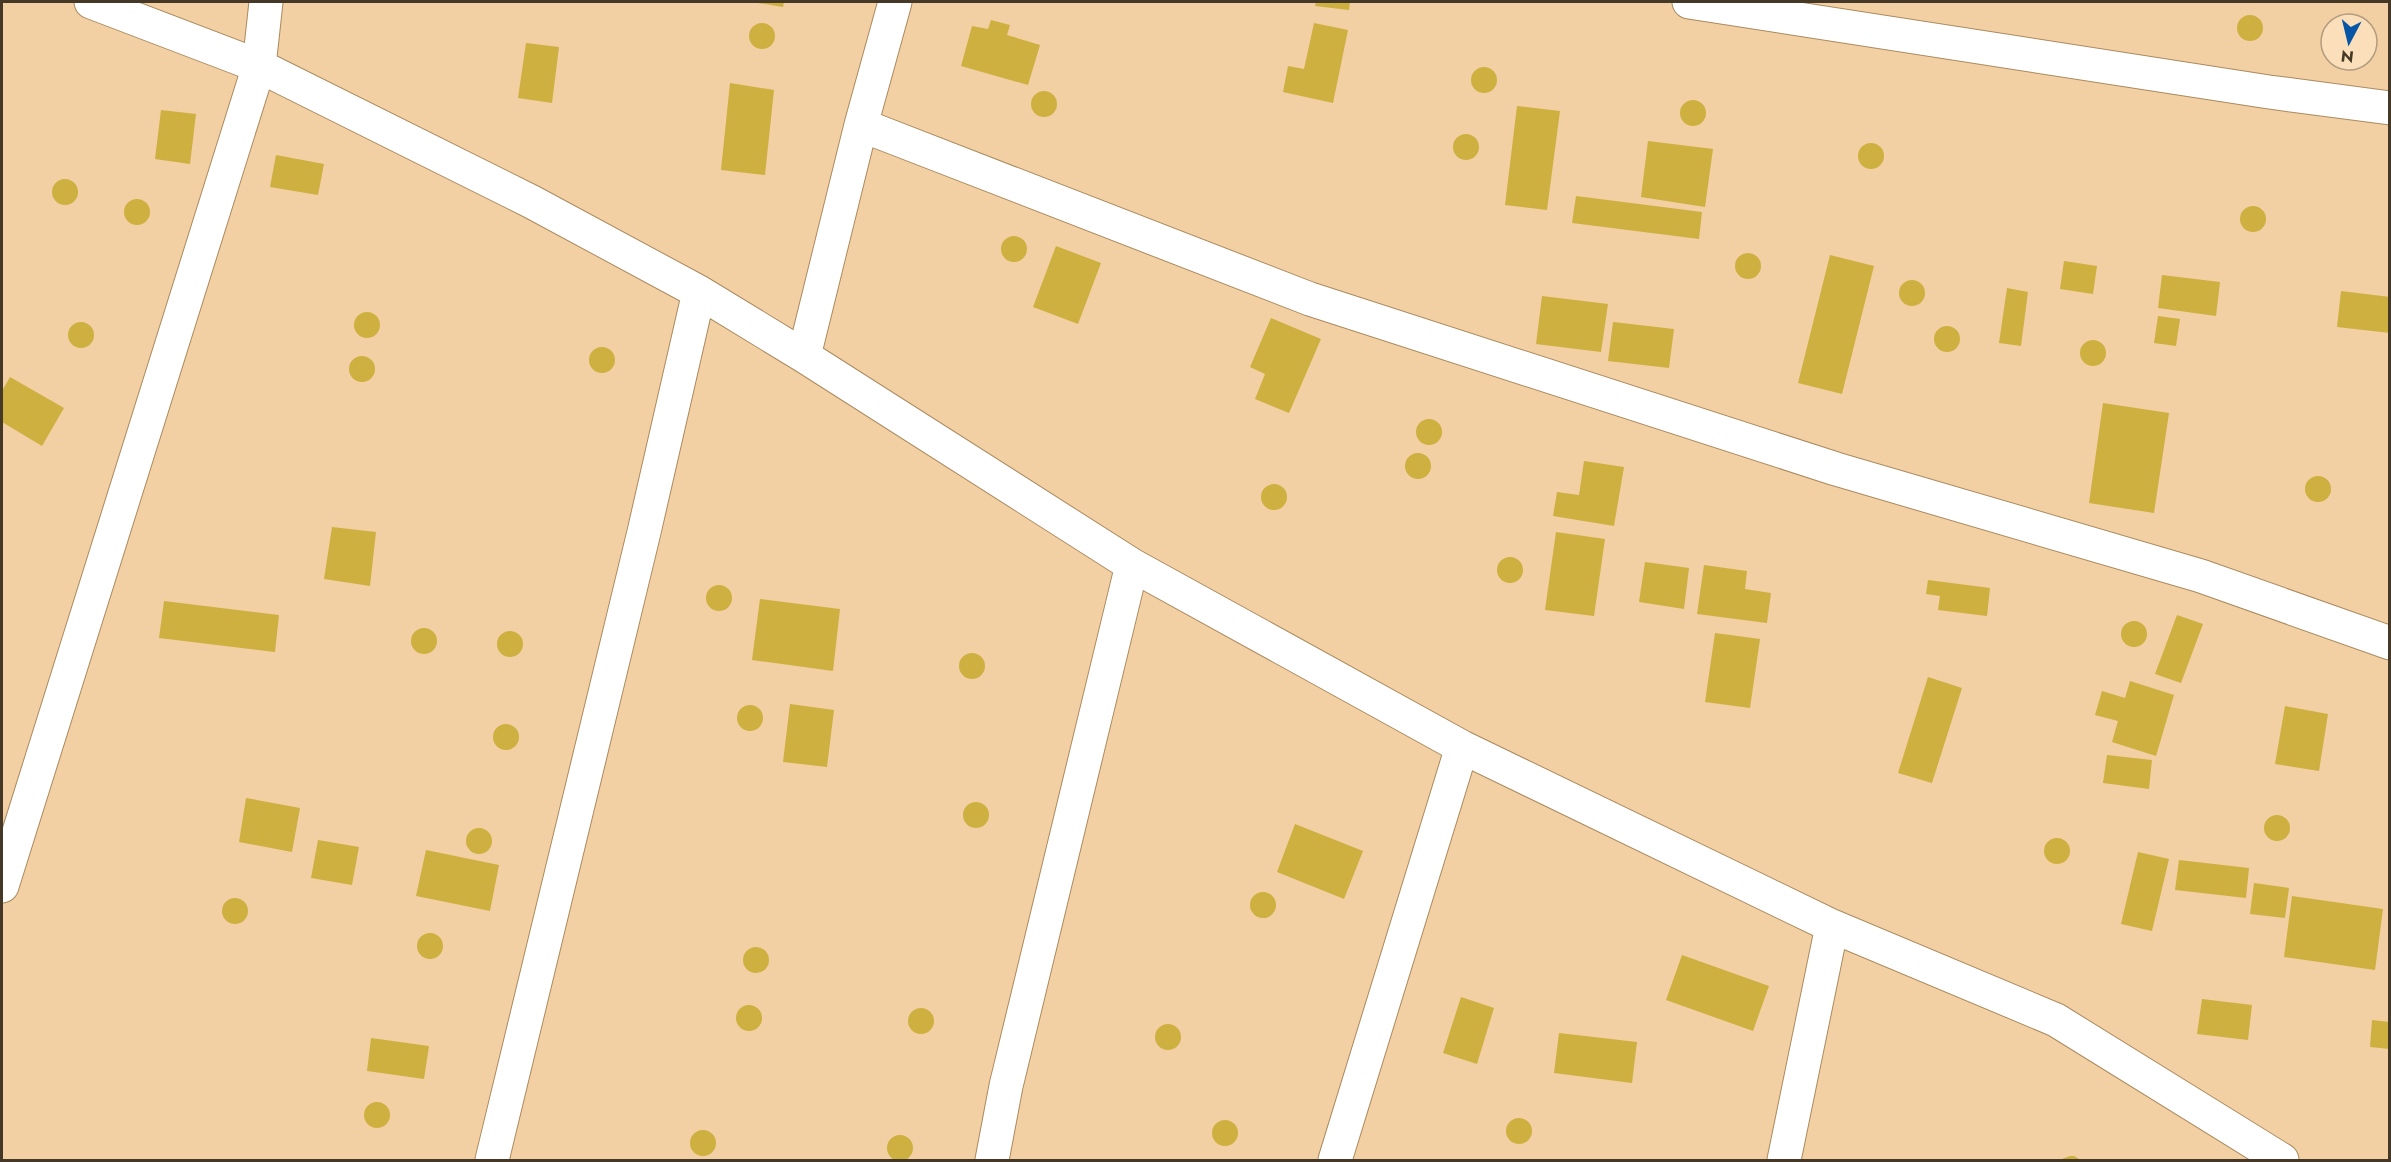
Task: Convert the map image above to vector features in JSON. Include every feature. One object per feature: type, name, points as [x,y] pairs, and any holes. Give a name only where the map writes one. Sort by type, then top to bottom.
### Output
[{"type":"street","points":[[91,2],[259,66],[532,202],[699,292],[804,356],[1132,565],[1462,747],[1832,926],[2056,1020],[2282,1161]]},
{"type":"street","points":[[2,886],[259,66],[266,2]]},
{"type":"street","points":[[804,356],[861,125],[895,2]]},
{"type":"street","points":[[1689,2],[2257,90],[2390,108]]},
{"type":"street","points":[[861,125],[1310,299],[1836,469],[2201,576],[2390,643]]},
{"type":"street","points":[[492,1161],[639,556],[699,292]]},
{"type":"street","points":[[992,1161],[1006,1086],[1132,565]]},
{"type":"street","points":[[1335,1161],[1462,747]]},
{"type":"street","points":[[1784,1161],[1832,926]]},
{"type":"building","points":[[752,2],[784,2],[783,7]]},
{"type":"building","points":[[1316,2],[1350,2],[1349,10],[1315,6]]},
{"type":"building","points":[[2250,15],[2259,19],[2263,28],[2259,37],[2250,41],[2241,37],[2237,28],[2241,19]]},
{"type":"building","points":[[991,20],[1010,25],[1007,35],[1040,45],[1028,85],[961,66],[972,26],[988,29]]},
{"type":"building","points":[[762,23],[771,27],[775,36],[771,45],[762,49],[753,45],[749,36],[753,27]]},
{"type":"building","points":[[1314,23],[1348,30],[1333,103],[1283,92],[1288,66],[1304,69]]},
{"type":"building","points":[[526,43],[559,47],[552,103],[518,98]]},
{"type":"building","points":[[1484,67],[1493,71],[1497,80],[1493,89],[1484,93],[1475,89],[1471,80],[1475,71]]},
{"type":"building","points":[[730,83],[774,90],[765,175],[721,170]]},
{"type":"building","points":[[1044,91],[1053,95],[1057,104],[1053,113],[1044,117],[1035,113],[1031,104],[1035,95]]},
{"type":"building","points":[[1693,100],[1702,104],[1706,113],[1702,122],[1693,126],[1684,122],[1680,113],[1684,104]]},
{"type":"building","points":[[1517,106],[1560,111],[1547,210],[1505,205]]},
{"type":"building","points":[[161,110],[196,114],[190,164],[155,159]]},
{"type":"building","points":[[1466,134],[1475,138],[1479,147],[1475,156],[1466,160],[1457,156],[1453,147],[1457,138]]},
{"type":"building","points":[[1648,141],[1713,149],[1705,207],[1641,197]]},
{"type":"building","points":[[1871,143],[1880,147],[1884,156],[1880,165],[1871,169],[1862,165],[1858,156],[1862,147]]},
{"type":"building","points":[[276,155],[324,164],[318,195],[270,187]]},
{"type":"building","points":[[65,179],[74,183],[78,192],[74,201],[65,205],[56,201],[52,192],[56,183]]},
{"type":"building","points":[[1576,196],[1702,212],[1699,239],[1572,223]]},
{"type":"building","points":[[137,199],[146,203],[150,212],[146,221],[137,225],[128,221],[124,212],[128,203]]},
{"type":"building","points":[[2253,206],[2262,210],[2266,219],[2262,228],[2253,232],[2244,228],[2240,219],[2244,210]]},
{"type":"building","points":[[1014,236],[1023,240],[1027,249],[1023,258],[1014,262],[1005,258],[1001,249],[1005,240]]},
{"type":"building","points":[[1056,246],[1101,263],[1078,324],[1033,307]]},
{"type":"building","points":[[1748,253],[1757,257],[1761,266],[1757,275],[1748,279],[1739,275],[1735,266],[1739,257]]},
{"type":"building","points":[[1830,255],[1874,266],[1842,394],[1798,383]]},
{"type":"building","points":[[2064,261],[2097,266],[2093,294],[2060,289]]},
{"type":"building","points":[[2162,275],[2220,282],[2216,316],[2158,308]]},
{"type":"building","points":[[1912,280],[1921,284],[1925,293],[1921,302],[1912,306],[1903,302],[1899,293],[1903,284]]},
{"type":"building","points":[[2007,288],[2028,292],[2021,346],[1999,343]]},
{"type":"building","points":[[2341,291],[2390,297],[2390,333],[2337,327]]},
{"type":"building","points":[[1542,296],[1608,304],[1601,352],[1536,344]]},
{"type":"building","points":[[367,312],[376,316],[380,325],[376,334],[367,338],[358,334],[354,325],[358,316]]},
{"type":"building","points":[[2158,316],[2180,319],[2176,346],[2154,343]]},
{"type":"building","points":[[1271,318],[1321,339],[1289,413],[1255,399],[1265,374],[1250,367]]},
{"type":"building","points":[[81,322],[90,326],[94,335],[90,344],[81,348],[72,344],[68,335],[72,326]]},
{"type":"building","points":[[1613,322],[1674,329],[1669,368],[1608,361]]},
{"type":"building","points":[[1947,326],[1956,330],[1960,339],[1956,348],[1947,352],[1938,348],[1934,339],[1938,330]]},
{"type":"building","points":[[2093,340],[2102,344],[2106,353],[2102,362],[2093,366],[2084,362],[2080,353],[2084,344]]},
{"type":"building","points":[[602,347],[611,351],[615,360],[611,369],[602,373],[593,369],[589,360],[593,351]]},
{"type":"building","points":[[362,356],[371,360],[375,369],[371,378],[362,382],[353,378],[349,369],[353,360]]},
{"type":"building","points":[[10,377],[64,408],[42,446],[2,422],[2,391]]},
{"type":"building","points":[[2103,403],[2169,413],[2154,513],[2089,503]]},
{"type":"building","points":[[1429,419],[1438,423],[1442,432],[1438,441],[1429,445],[1420,441],[1416,432],[1420,423]]},
{"type":"building","points":[[1418,453],[1427,457],[1431,466],[1427,475],[1418,479],[1409,475],[1405,466],[1409,457]]},
{"type":"building","points":[[1584,461],[1624,467],[1614,526],[1553,516],[1557,492],[1579,495]]},
{"type":"building","points":[[2318,476],[2327,480],[2331,489],[2327,498],[2318,502],[2309,498],[2305,489],[2309,480]]},
{"type":"building","points":[[1274,484],[1283,488],[1287,497],[1283,506],[1274,510],[1265,506],[1261,497],[1265,488]]},
{"type":"building","points":[[332,527],[376,532],[370,586],[324,579]]},
{"type":"building","points":[[1556,532],[1605,539],[1594,616],[1545,610]]},
{"type":"building","points":[[1510,557],[1519,561],[1523,570],[1519,579],[1510,583],[1501,579],[1497,570],[1501,561]]},
{"type":"building","points":[[1645,562],[1689,568],[1684,609],[1639,602]]},
{"type":"building","points":[[1704,565],[1747,571],[1745,589],[1771,593],[1767,623],[1697,614]]},
{"type":"building","points":[[1928,580],[1990,588],[1987,616],[1938,610],[1940,596],[1926,594]]},
{"type":"building","points":[[719,585],[728,589],[732,598],[728,607],[719,611],[710,607],[706,598],[710,589]]},
{"type":"building","points":[[760,599],[840,609],[833,671],[752,660]]},
{"type":"building","points":[[164,601],[279,615],[275,652],[159,638]]},
{"type":"building","points":[[2177,615],[2203,624],[2181,683],[2155,674]]},
{"type":"building","points":[[2134,621],[2143,625],[2147,634],[2143,643],[2134,647],[2125,643],[2121,634],[2125,625]]},
{"type":"building","points":[[424,628],[433,632],[437,641],[433,650],[424,654],[415,650],[411,641],[415,632]]},
{"type":"building","points":[[510,631],[519,635],[523,644],[519,653],[510,657],[501,653],[497,644],[501,635]]},
{"type":"building","points":[[1715,633],[1760,639],[1750,708],[1705,702]]},
{"type":"building","points":[[972,653],[981,657],[985,666],[981,675],[972,679],[963,675],[959,666],[963,657]]},
{"type":"building","points":[[1928,677],[1962,688],[1932,783],[1898,773]]},
{"type":"building","points":[[2130,681],[2174,695],[2156,756],[2112,742],[2118,721],[2095,715],[2102,691],[2125,698]]},
{"type":"building","points":[[790,704],[834,710],[827,767],[783,762]]},
{"type":"building","points":[[750,705],[759,709],[763,718],[759,727],[750,731],[741,727],[737,718],[741,709]]},
{"type":"building","points":[[2285,706],[2328,714],[2319,771],[2275,764]]},
{"type":"building","points":[[506,724],[515,728],[519,737],[515,746],[506,750],[497,746],[493,737],[497,728]]},
{"type":"building","points":[[2107,755],[2152,760],[2149,789],[2103,783]]},
{"type":"building","points":[[246,798],[300,808],[292,852],[239,842]]},
{"type":"building","points":[[976,802],[985,806],[989,815],[985,824],[976,828],[967,824],[963,815],[967,806]]},
{"type":"building","points":[[2277,815],[2286,819],[2290,828],[2286,837],[2277,841],[2268,837],[2264,828],[2268,819]]},
{"type":"building","points":[[1295,824],[1363,851],[1344,899],[1277,872]]},
{"type":"building","points":[[479,828],[488,832],[492,841],[488,850],[479,854],[470,850],[466,841],[470,832]]},
{"type":"building","points":[[2057,838],[2066,842],[2070,851],[2066,860],[2057,864],[2048,860],[2044,851],[2048,842]]},
{"type":"building","points":[[318,840],[359,847],[352,885],[311,878]]},
{"type":"building","points":[[426,850],[499,865],[490,911],[416,896]]},
{"type":"building","points":[[2138,852],[2169,859],[2152,931],[2121,924]]},
{"type":"building","points":[[2179,860],[2249,868],[2246,898],[2175,890]]},
{"type":"building","points":[[2254,883],[2289,888],[2285,918],[2250,914]]},
{"type":"building","points":[[1263,892],[1272,896],[1276,905],[1272,914],[1263,918],[1254,914],[1250,905],[1254,896]]},
{"type":"building","points":[[2292,896],[2383,909],[2375,970],[2284,957]]},
{"type":"building","points":[[235,898],[244,902],[248,911],[244,920],[235,924],[226,920],[222,911],[226,902]]},
{"type":"building","points":[[430,933],[439,937],[443,946],[439,955],[430,959],[421,955],[417,946],[421,937]]},
{"type":"building","points":[[756,947],[765,951],[769,960],[765,969],[756,973],[747,969],[743,960],[747,951]]},
{"type":"building","points":[[1682,955],[1769,986],[1753,1031],[1666,1000]]},
{"type":"building","points":[[1461,997],[1494,1008],[1477,1064],[1443,1053]]},
{"type":"building","points":[[2202,999],[2252,1005],[2248,1040],[2197,1034]]},
{"type":"building","points":[[749,1005],[758,1009],[762,1018],[758,1027],[749,1031],[740,1027],[736,1018],[740,1009]]},
{"type":"building","points":[[921,1008],[930,1012],[934,1021],[930,1030],[921,1034],[912,1030],[908,1021],[912,1012]]},
{"type":"building","points":[[2372,1020],[2390,1022],[2390,1049],[2370,1047]]},
{"type":"building","points":[[1168,1024],[1177,1028],[1181,1037],[1177,1046],[1168,1050],[1159,1046],[1155,1037],[1159,1028]]},
{"type":"building","points":[[1559,1033],[1637,1042],[1632,1083],[1554,1073]]},
{"type":"building","points":[[371,1038],[429,1046],[424,1079],[367,1071]]},
{"type":"building","points":[[377,1102],[386,1106],[390,1115],[386,1124],[377,1128],[368,1124],[364,1115],[368,1106]]},
{"type":"building","points":[[1519,1118],[1528,1122],[1532,1131],[1528,1140],[1519,1144],[1510,1140],[1506,1131],[1510,1122]]},
{"type":"building","points":[[1225,1120],[1234,1124],[1238,1133],[1234,1142],[1225,1146],[1216,1142],[1212,1133],[1216,1124]]},
{"type":"building","points":[[703,1130],[712,1134],[716,1143],[712,1152],[703,1156],[694,1152],[690,1143],[694,1134]]},
{"type":"building","points":[[900,1135],[909,1139],[913,1148],[909,1157],[900,1161],[891,1157],[887,1148],[891,1139]]},
{"type":"building","points":[[2070,1156],[2081,1160],[2059,1160]]}]
